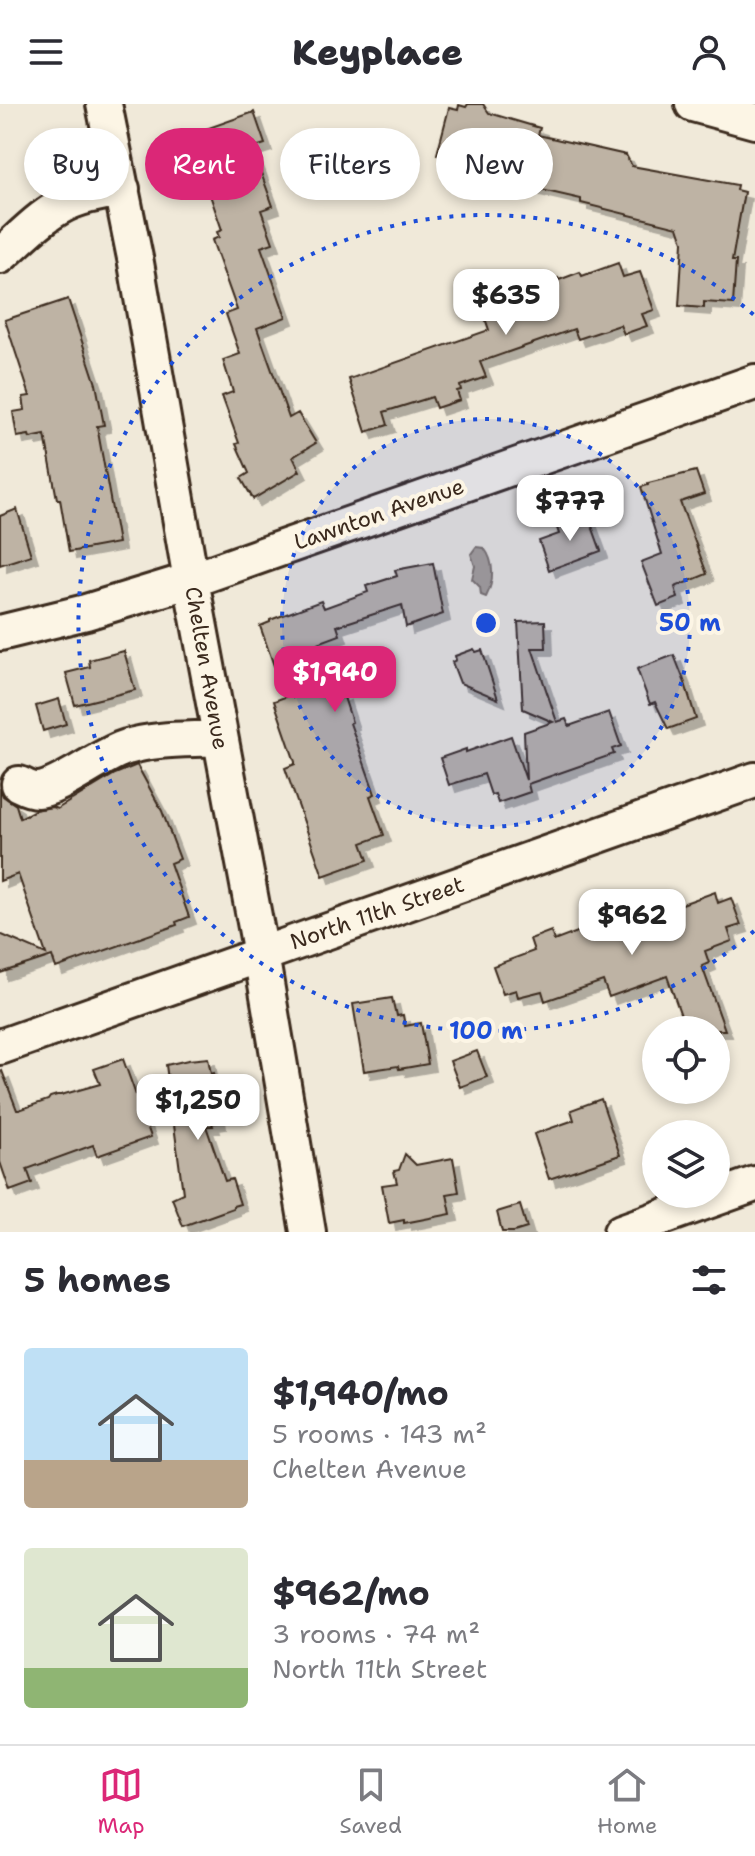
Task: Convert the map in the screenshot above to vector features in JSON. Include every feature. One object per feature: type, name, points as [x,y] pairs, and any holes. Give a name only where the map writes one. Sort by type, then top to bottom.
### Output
[{"type":"street","name":"Chelten Avenue","points":[[104,104],[109,128]]},
{"type":"street","points":[[693,104],[739,114]]},
{"type":"street","points":[[0,256],[51,212],[75,200]]},
{"type":"street","name":"Chelten Avenue","points":[[124,200],[261,954],[308,1232]]},
{"type":"street","name":"Lawnton Avenue","points":[[0,633],[86,612],[191,580],[755,382]]},
{"type":"street","points":[[19,784],[40,790],[125,747],[220,738]]},
{"type":"street","name":"North 11th Street","points":[[0,1047],[755,780]]},
{"type":"street","points":[[621,1232],[755,1184]]},
{"type":"shaded area","points":[[476,547],[484,548],[492,566],[491,585],[486,597],[481,595],[480,587],[472,579],[475,566],[471,554]]},
{"type":"building","points":[[468,104],[483,104],[489,113],[540,128],[444,128],[449,108],[458,110],[459,105],[466,107]]},
{"type":"building","points":[[254,112],[260,128],[209,128]]},
{"type":"building","points":[[553,138],[626,155],[632,166],[737,185],[736,190],[744,192],[732,261],[736,261],[733,304],[704,302],[704,308],[679,306],[683,242],[678,227],[581,203],[581,199],[553,193]]},
{"type":"building","points":[[264,181],[273,206],[261,210],[273,243],[261,247],[286,317],[257,328],[289,418],[298,413],[316,443],[293,457],[300,471],[253,499],[241,478],[249,473],[236,444],[239,443],[222,396],[233,392],[223,360],[240,354],[226,314],[237,310],[212,240],[219,237],[217,232],[222,230],[212,200],[264,200]]},
{"type":"building","points":[[618,263],[623,277],[640,272],[654,310],[642,314],[647,326],[624,334],[620,325],[578,339],[574,329],[480,362],[486,377],[460,386],[461,390],[457,391],[460,400],[436,408],[432,397],[384,412],[388,425],[366,432],[349,379],[489,330],[476,292],[505,282],[507,289],[518,286],[519,291],[580,272],[582,276]]},
{"type":"building","points":[[68,299],[96,384],[104,425],[97,426],[118,543],[69,552],[45,435],[17,437],[13,412],[25,410],[23,397],[30,396],[5,320]]},
{"type":"building","points":[[696,471],[704,494],[680,502],[707,574],[675,587],[678,598],[658,606],[641,562],[662,554],[641,487]]},
{"type":"building","points":[[17,509],[31,555],[0,565],[0,516]]},
{"type":"building","points":[[588,515],[601,551],[549,570],[539,541],[559,534],[557,528],[566,523]]},
{"type":"building","points":[[433,563],[443,614],[406,627],[402,605],[337,626],[340,635],[318,643],[337,697],[343,694],[375,794],[370,796],[384,835],[362,843],[368,860],[323,876],[285,768],[295,762],[274,701],[285,697],[260,626],[321,601],[324,608],[368,592],[366,586],[397,576],[395,570]]},
{"type":"building","points":[[545,621],[546,648],[532,648],[557,722],[566,719],[569,726],[609,712],[621,746],[612,749],[614,754],[528,784],[530,792],[498,803],[495,794],[491,795],[484,774],[449,785],[440,758],[511,736],[526,780],[524,732],[553,722],[523,709],[518,622]]},
{"type":"building","points":[[474,649],[476,652],[482,650],[498,699],[460,683],[452,662],[456,660],[455,656]]},
{"type":"building","points":[[124,651],[135,690],[75,705],[66,673],[90,667],[89,660]]},
{"type":"building","points":[[674,655],[696,719],[668,729],[655,702],[650,704],[637,669]]},
{"type":"building","points":[[59,699],[66,724],[43,731],[36,706]]},
{"type":"building","points":[[137,765],[162,811],[180,859],[170,863],[189,917],[176,922],[177,925],[56,968],[52,956],[0,973],[0,934],[46,954],[18,874],[0,881],[0,788],[3,796],[16,805],[20,818],[35,810],[57,809],[115,774]]},
{"type":"building","points":[[715,892],[718,903],[731,898],[741,925],[728,929],[732,941],[705,951],[709,963],[702,966],[720,1016],[681,1016],[667,976],[609,997],[603,981],[545,1001],[542,991],[518,997],[516,990],[503,994],[493,966],[534,951],[530,939],[551,931],[554,941],[604,922],[602,915],[633,904],[640,923],[660,912]]},
{"type":"building","points":[[392,998],[397,1016],[403,1015],[405,1026],[421,1023],[428,1064],[364,1071],[353,1004]]},
{"type":"building","points":[[477,1051],[487,1077],[460,1087],[450,1061]]},
{"type":"building","points":[[208,1058],[220,1107],[217,1107],[219,1122],[206,1126],[225,1181],[232,1179],[240,1204],[183,1226],[172,1198],[183,1193],[166,1065]]},
{"type":"building","points":[[123,1059],[151,1137],[97,1156],[93,1145],[27,1169],[32,1183],[10,1191],[0,1162],[0,1072],[19,1110],[50,1097],[100,1084],[94,1069]]},
{"type":"building","points":[[601,1099],[620,1155],[549,1179],[534,1134],[574,1120],[571,1110]]},
{"type":"building","points":[[405,1154],[416,1165],[453,1158],[459,1192],[447,1194],[451,1214],[389,1223],[382,1185],[397,1183],[394,1171],[399,1170]]},
{"type":"building","points":[[520,1205],[527,1228],[502,1232],[497,1212]]}]
